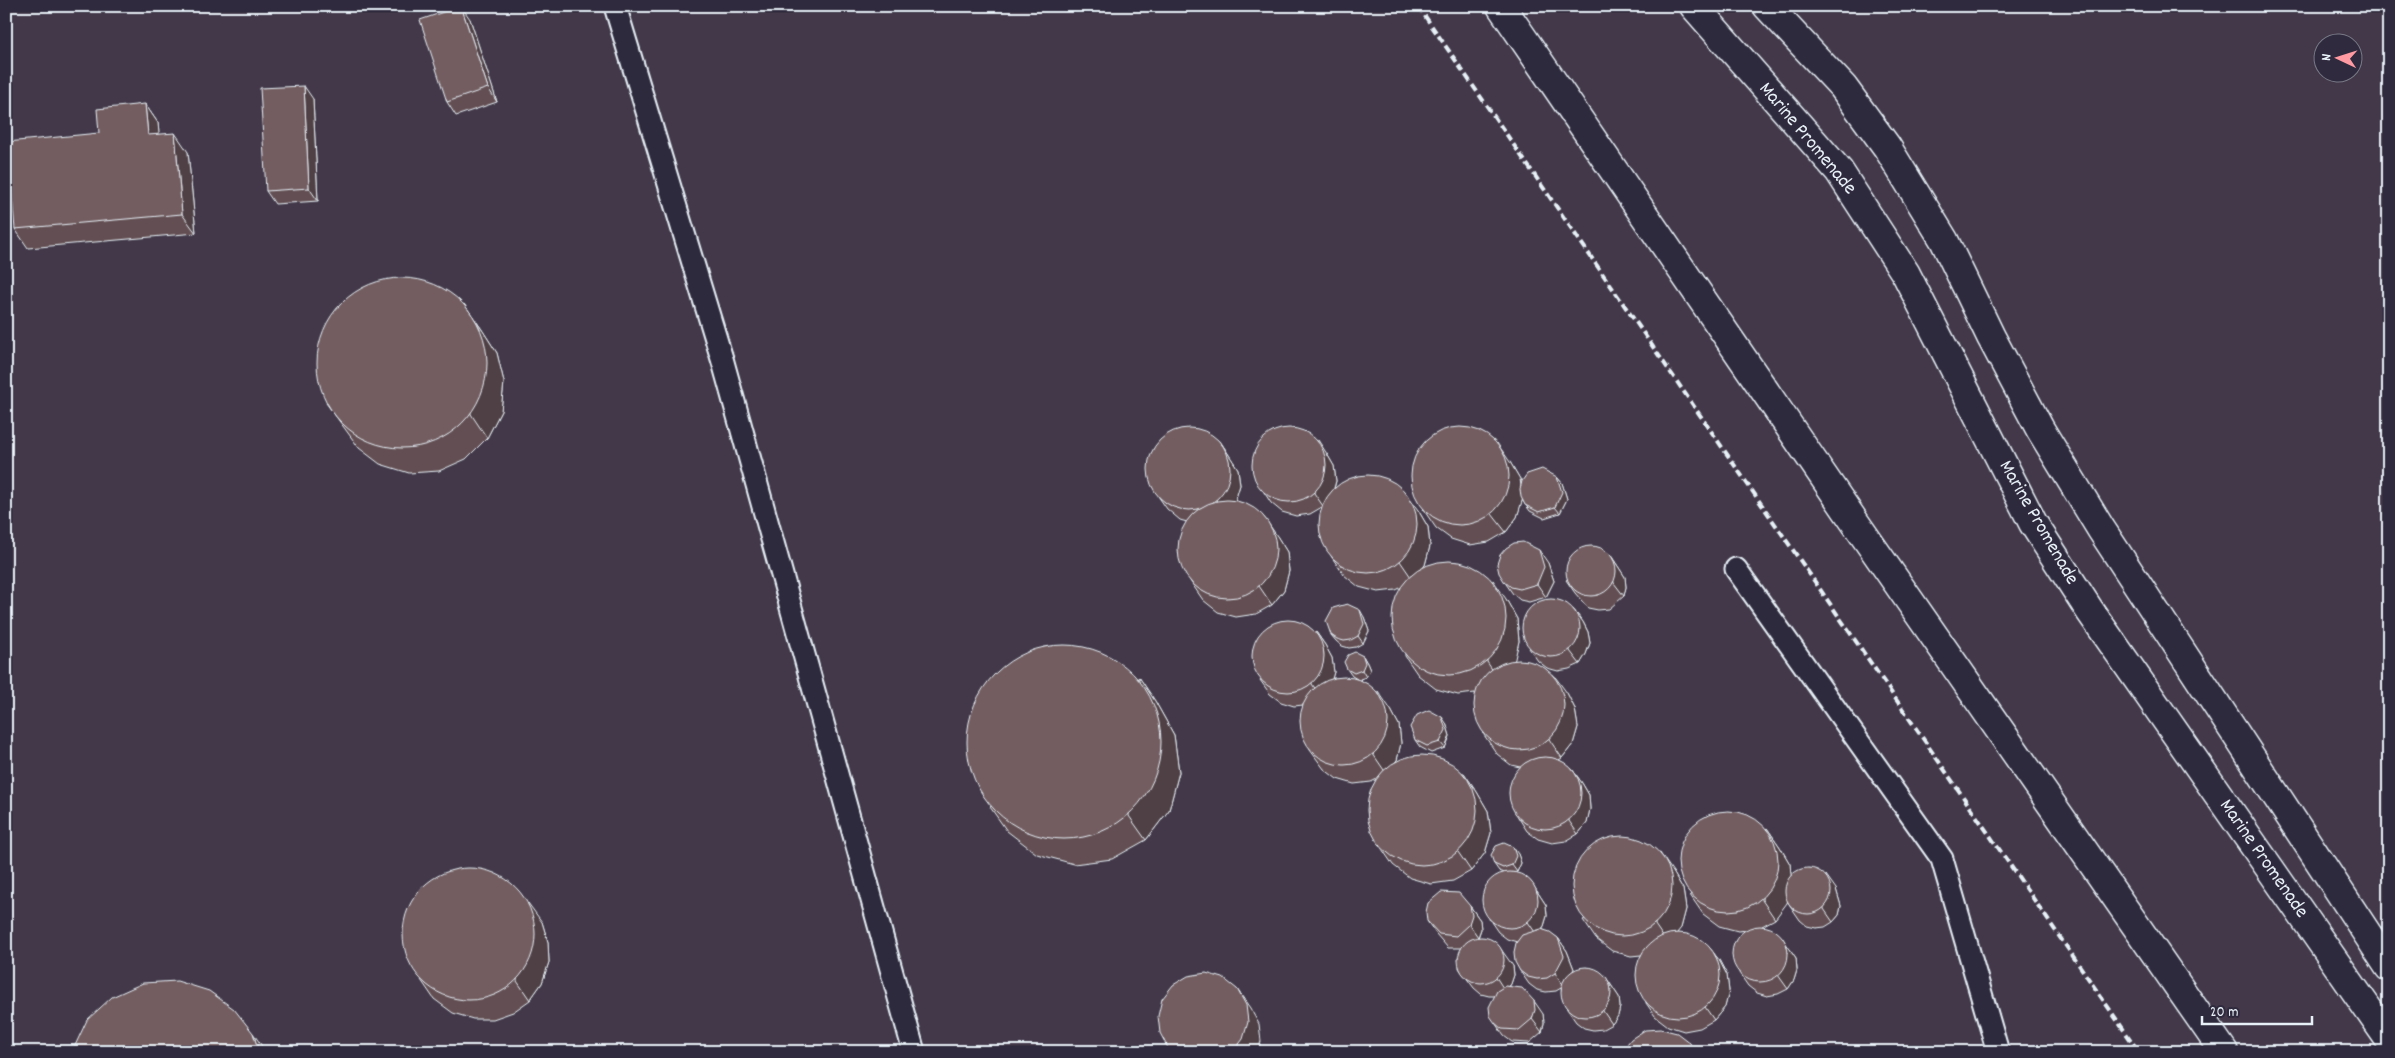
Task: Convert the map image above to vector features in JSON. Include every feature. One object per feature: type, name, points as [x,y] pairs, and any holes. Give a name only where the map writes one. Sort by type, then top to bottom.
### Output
[{"type":"main road","points":[[1501,6],[1841,501],[2224,1052]]},
{"type":"main road","name":"Marine Promenade","points":[[1694,6],[1839,171],[1906,274],[2033,523],[2090,611],[2389,1039]]},
{"type":"main road","points":[[1767,6],[1843,87],[1887,147],[1944,240],[1991,337],[2045,438],[2101,530],[2389,967]]},
{"type":"lane","points":[[615,6],[723,362],[914,1052]]},
{"type":"lane","points":[[1736,569],[1942,859],[1998,1052]]},
{"type":"shaded area","points":[[6,6],[2389,6],[2389,1052],[6,1052]]},
{"type":"building","points":[[461,6],[488,88],[447,102],[420,20]]},
{"type":"building","points":[[304,86],[309,188],[266,191],[260,88]]},
{"type":"building","points":[[145,104],[148,135],[175,133],[182,214],[15,229],[7,142],[99,133],[97,109]]},
{"type":"building","points":[[394,278],[410,278],[435,284],[456,297],[468,309],[481,330],[487,363],[481,396],[468,417],[456,429],[435,442],[410,448],[394,448],[369,442],[348,429],[336,417],[323,396],[317,371],[317,355],[323,330],[336,309],[348,297],[369,284]]},
{"type":"building","points":[[1460,427],[1479,431],[1494,442],[1505,457],[1509,476],[1505,495],[1494,510],[1479,521],[1460,525],[1441,521],[1426,510],[1415,495],[1411,476],[1415,457],[1426,442],[1441,431]]},
{"type":"building","points":[[1189,428],[1205,431],[1218,440],[1227,453],[1230,469],[1227,485],[1218,498],[1205,507],[1189,510],[1173,507],[1160,498],[1151,485],[1148,469],[1151,453],[1160,440],[1173,431]]},
{"type":"building","points":[[1289,428],[1303,431],[1315,439],[1323,451],[1326,465],[1323,479],[1315,491],[1303,499],[1289,502],[1275,499],[1263,491],[1255,479],[1252,465],[1255,451],[1263,439],[1275,431]]},
{"type":"building","points":[[1542,469],[1557,477],[1562,492],[1555,507],[1539,512],[1525,505],[1520,489],[1522,481],[1527,474]]},
{"type":"building","points":[[1368,475],[1387,479],[1402,490],[1413,505],[1417,524],[1413,543],[1402,558],[1387,569],[1368,573],[1349,569],[1334,558],[1323,543],[1319,524],[1323,505],[1334,490],[1349,479]]},
{"type":"building","points":[[1227,500],[1246,504],[1261,515],[1272,530],[1276,549],[1272,568],[1261,583],[1246,594],[1227,598],[1208,594],[1193,583],[1182,568],[1178,549],[1182,530],[1193,515],[1208,504]]},
{"type":"building","points":[[1523,542],[1539,550],[1544,567],[1537,584],[1520,589],[1511,587],[1504,581],[1499,573],[1497,564],[1500,555],[1506,548],[1514,543]]},
{"type":"building","points":[[1586,546],[1596,546],[1609,553],[1616,566],[1616,576],[1609,589],[1596,596],[1586,596],[1577,592],[1570,585],[1566,576],[1566,566],[1570,557],[1577,550]]},
{"type":"building","points":[[1449,561],[1471,565],[1489,578],[1502,596],[1506,618],[1502,640],[1489,658],[1471,671],[1449,675],[1427,671],[1409,658],[1396,640],[1392,618],[1396,596],[1409,578],[1427,565]]},
{"type":"building","points":[[1545,599],[1557,599],[1572,607],[1580,622],[1580,634],[1572,649],[1557,657],[1545,657],[1530,649],[1522,634],[1522,622],[1530,607]]},
{"type":"building","points":[[1347,604],[1360,610],[1364,624],[1358,636],[1344,641],[1331,635],[1326,621],[1333,608]]},
{"type":"building","points":[[1281,620],[1295,620],[1314,630],[1324,649],[1324,663],[1314,682],[1295,692],[1281,692],[1262,682],[1252,663],[1252,649],[1262,630]]},
{"type":"building","points":[[1054,645],[1074,645],[1110,656],[1133,673],[1145,688],[1154,705],[1161,732],[1161,752],[1154,779],[1145,796],[1133,811],[1118,823],[1101,832],[1074,839],[1054,839],[1018,828],[1002,817],[989,804],[978,788],[971,770],[967,752],[967,732],[978,696],[989,680],[1002,667],[1018,656],[1036,649]]},
{"type":"building","points":[[1355,652],[1363,656],[1365,663],[1362,670],[1354,673],[1347,669],[1344,662],[1348,655]]},
{"type":"building","points":[[1519,660],[1536,663],[1551,673],[1561,688],[1564,705],[1561,722],[1551,737],[1536,747],[1519,750],[1502,747],[1487,737],[1477,722],[1474,705],[1477,688],[1487,673],[1502,663]]},
{"type":"building","points":[[1344,677],[1361,680],[1375,690],[1385,704],[1388,721],[1385,738],[1375,752],[1361,762],[1344,765],[1327,762],[1313,752],[1303,738],[1300,721],[1303,704],[1313,690],[1327,680]]},
{"type":"building","points":[[1429,710],[1442,717],[1446,730],[1440,742],[1427,746],[1415,740],[1410,727],[1417,715]]},
{"type":"building","points":[[1422,755],[1443,759],[1461,771],[1473,789],[1477,810],[1473,831],[1461,849],[1443,861],[1422,865],[1401,861],[1383,849],[1371,831],[1367,810],[1371,789],[1383,771],[1401,759]]},
{"type":"building","points":[[1545,757],[1565,763],[1575,773],[1581,793],[1575,813],[1565,823],[1545,829],[1525,823],[1515,813],[1509,793],[1515,773],[1525,763]]},
{"type":"building","points":[[1728,811],[1747,814],[1764,825],[1775,842],[1778,861],[1775,880],[1764,897],[1747,908],[1728,911],[1709,908],[1692,897],[1681,880],[1678,861],[1681,842],[1692,825],[1709,814]]},
{"type":"building","points":[[1622,836],[1641,839],[1658,850],[1669,867],[1672,886],[1669,905],[1658,922],[1641,933],[1622,936],[1603,933],[1586,922],[1575,905],[1572,886],[1575,867],[1586,850],[1603,839]]},
{"type":"building","points":[[1504,843],[1513,847],[1516,856],[1512,865],[1503,868],[1494,864],[1491,855],[1496,846]]},
{"type":"building","points":[[469,868],[482,869],[494,873],[516,887],[530,909],[534,921],[534,947],[530,959],[516,981],[494,995],[482,999],[469,1000],[456,999],[444,995],[422,981],[408,959],[404,947],[403,934],[404,921],[408,909],[422,887],[444,873],[456,869]]},
{"type":"building","points":[[1803,868],[1813,868],[1825,874],[1830,882],[1830,900],[1825,908],[1817,913],[1803,914],[1795,911],[1788,904],[1785,896],[1785,886],[1788,878],[1795,871]]},
{"type":"building","points":[[1510,872],[1521,874],[1530,880],[1536,889],[1538,900],[1536,911],[1530,920],[1521,926],[1510,928],[1499,926],[1490,920],[1484,911],[1482,900],[1484,889],[1490,880],[1499,874]]},
{"type":"building","points":[[1441,892],[1459,893],[1470,906],[1472,915],[1469,924],[1456,936],[1439,934],[1427,921],[1428,903]]},
{"type":"building","points":[[1760,926],[1771,928],[1780,934],[1786,943],[1788,954],[1786,965],[1780,974],[1771,980],[1760,982],[1749,980],[1740,974],[1734,965],[1732,954],[1734,943],[1740,934],[1749,928]]},
{"type":"building","points":[[1541,929],[1550,932],[1558,938],[1564,956],[1555,973],[1547,978],[1537,979],[1528,977],[1520,971],[1515,962],[1514,952],[1516,943],[1522,935]]},
{"type":"building","points":[[1678,933],[1701,940],[1713,952],[1720,975],[1713,998],[1701,1010],[1678,1017],[1655,1010],[1643,998],[1636,975],[1643,952],[1655,940]]},
{"type":"building","points":[[1481,937],[1494,941],[1500,947],[1504,960],[1500,973],[1494,979],[1481,983],[1468,979],[1462,973],[1458,960],[1462,947],[1468,941]]},
{"type":"building","points":[[1586,967],[1596,969],[1604,974],[1609,982],[1611,992],[1609,1002],[1604,1010],[1596,1015],[1586,1017],[1576,1015],[1568,1010],[1563,1002],[1561,992],[1563,982],[1568,974],[1576,969]]},
{"type":"building","points":[[1206,973],[1223,978],[1237,989],[1246,1005],[1248,1022],[1243,1039],[1233,1052],[1172,1052],[1160,1033],[1158,1016],[1162,999],[1173,985],[1188,976]]},
{"type":"building","points":[[177,981],[209,991],[234,1009],[253,1033],[259,1052],[72,1052],[87,1020],[112,997],[143,983]]},
{"type":"building","points":[[1505,986],[1522,988],[1534,1001],[1535,1010],[1532,1019],[1519,1030],[1502,1029],[1490,1016],[1489,1007],[1497,991]]},
{"type":"building","points":[[1661,1029],[1677,1033],[1690,1043],[1695,1052],[1621,1052],[1631,1039],[1645,1030]]},
{"type":"building","points":[[1551,1047],[1560,1049],[1563,1052],[1537,1052]]},
{"type":"railway","points":[[1418,6],[2139,1052]]}]
